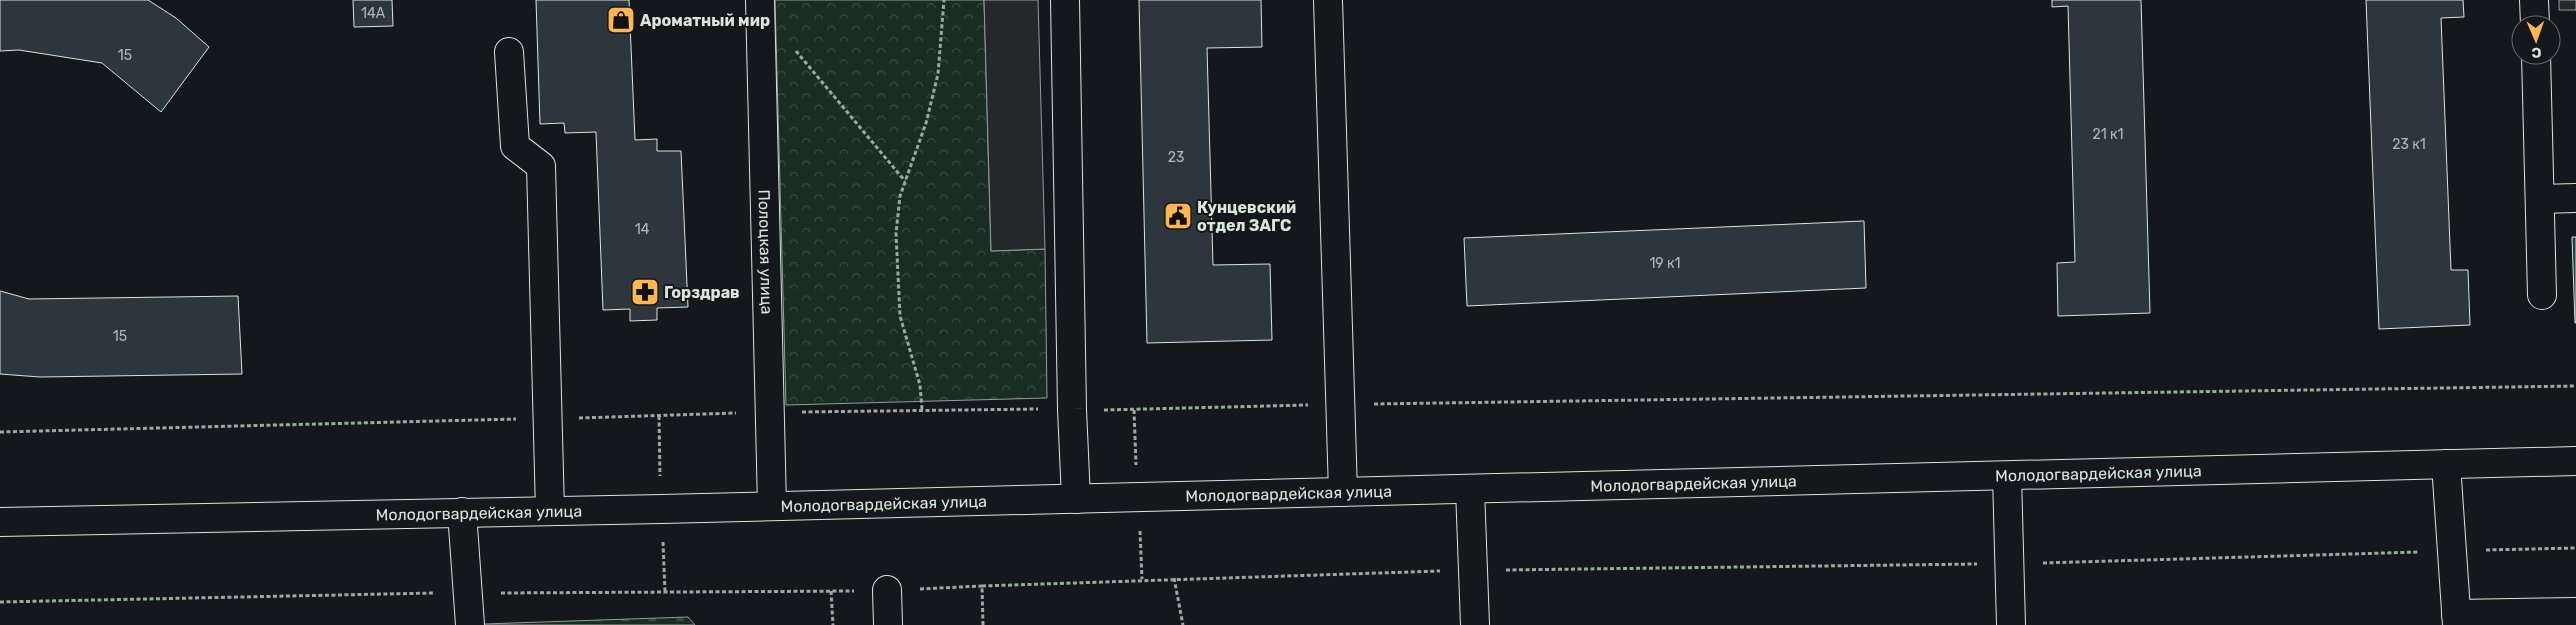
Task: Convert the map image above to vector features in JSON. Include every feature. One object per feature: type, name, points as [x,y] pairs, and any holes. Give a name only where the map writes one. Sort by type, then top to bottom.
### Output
[{"type":"street","points":[[1065,0],[1072,409],[1076,499]]},
{"type":"street","points":[[1328,0],[1343,492]]},
{"type":"street","points":[[2534,0],[2535,15]]},
{"type":"street","name":"Полоцкая улица","points":[[760,4],[772,506]]},
{"type":"street","points":[[509,52],[515,146],[541,166],[546,418],[550,511]]},
{"type":"street","points":[[2536,65],[2542,294]]},
{"type":"street","points":[[2540,199],[2576,198]]},
{"type":"street","name":"Молодогвардейская улица","points":[[0,522],[1076,499],[2576,461]]},
{"type":"street","points":[[2446,464],[2456,620],[2576,612]]},
{"type":"street","points":[[2007,476],[2011,625]]},
{"type":"street","points":[[1470,488],[1475,625]]},
{"type":"street","points":[[462,512],[470,625]]},
{"type":"street","points":[[887,590],[888,625]]},
{"type":"path","points":[[922,410],[920,385],[900,316],[897,290],[897,214],[904,181],[926,123],[938,74],[944,0]]},
{"type":"path","points":[[760,4],[904,181]]},
{"type":"path","points":[[770,412],[1134,410],[1340,404],[2576,386]]},
{"type":"path","points":[[0,432],[722,414]]},
{"type":"path","points":[[983,625],[982,586],[1174,578],[1473,570]]},
{"type":"path","points":[[1174,578],[1183,625]]},
{"type":"path","points":[[0,602],[467,593],[831,591],[833,625]]},
{"type":"green space","points":[[775,0],[984,0],[991,251],[1045,249],[1047,398],[786,405]]},
{"type":"green space","points":[[688,617],[695,625],[455,625]]},
{"type":"shaded area","points":[[984,0],[1038,0],[1045,249],[991,251]]},
{"type":"shaded area","points":[[2559,0],[2576,0],[2576,10],[2559,10]]},
{"type":"building","points":[[0,0],[148,0],[176,18],[209,47],[161,112],[102,63],[19,50],[0,51]]},
{"type":"building","points":[[353,0],[392,0],[393,26],[354,27]]},
{"type":"building","points":[[536,0],[629,0],[635,140],[657,139],[657,151],[681,151],[688,307],[657,308],[657,320],[630,321],[630,309],[603,310],[596,132],[565,133],[564,123],[540,124]]},
{"type":"building","points":[[1139,0],[1261,0],[1262,47],[1207,48],[1213,265],[1270,264],[1272,340],[1147,343]]},
{"type":"building","points":[[2052,0],[2141,0],[2150,313],[2058,316],[2057,263],[2075,262],[2068,6],[2052,7]]},
{"type":"building","points":[[2366,0],[2463,0],[2464,17],[2441,18],[2451,270],[2468,270],[2470,325],[2379,329]]},
{"type":"building","points":[[1864,221],[1866,288],[1467,306],[1464,238]]},
{"type":"building","points":[[2572,237],[2576,237],[2576,323],[2575,323]]},
{"type":"building","points":[[0,291],[29,299],[238,296],[242,374],[40,377],[0,374]]},
{"type":"place","name":"Ароматный мир","points":[[621,20]]},
{"type":"place","name":"Кунцевский отдел ЗАГС","points":[[1178,216]]},
{"type":"place","name":"Горздрав","points":[[645,292]]}]
